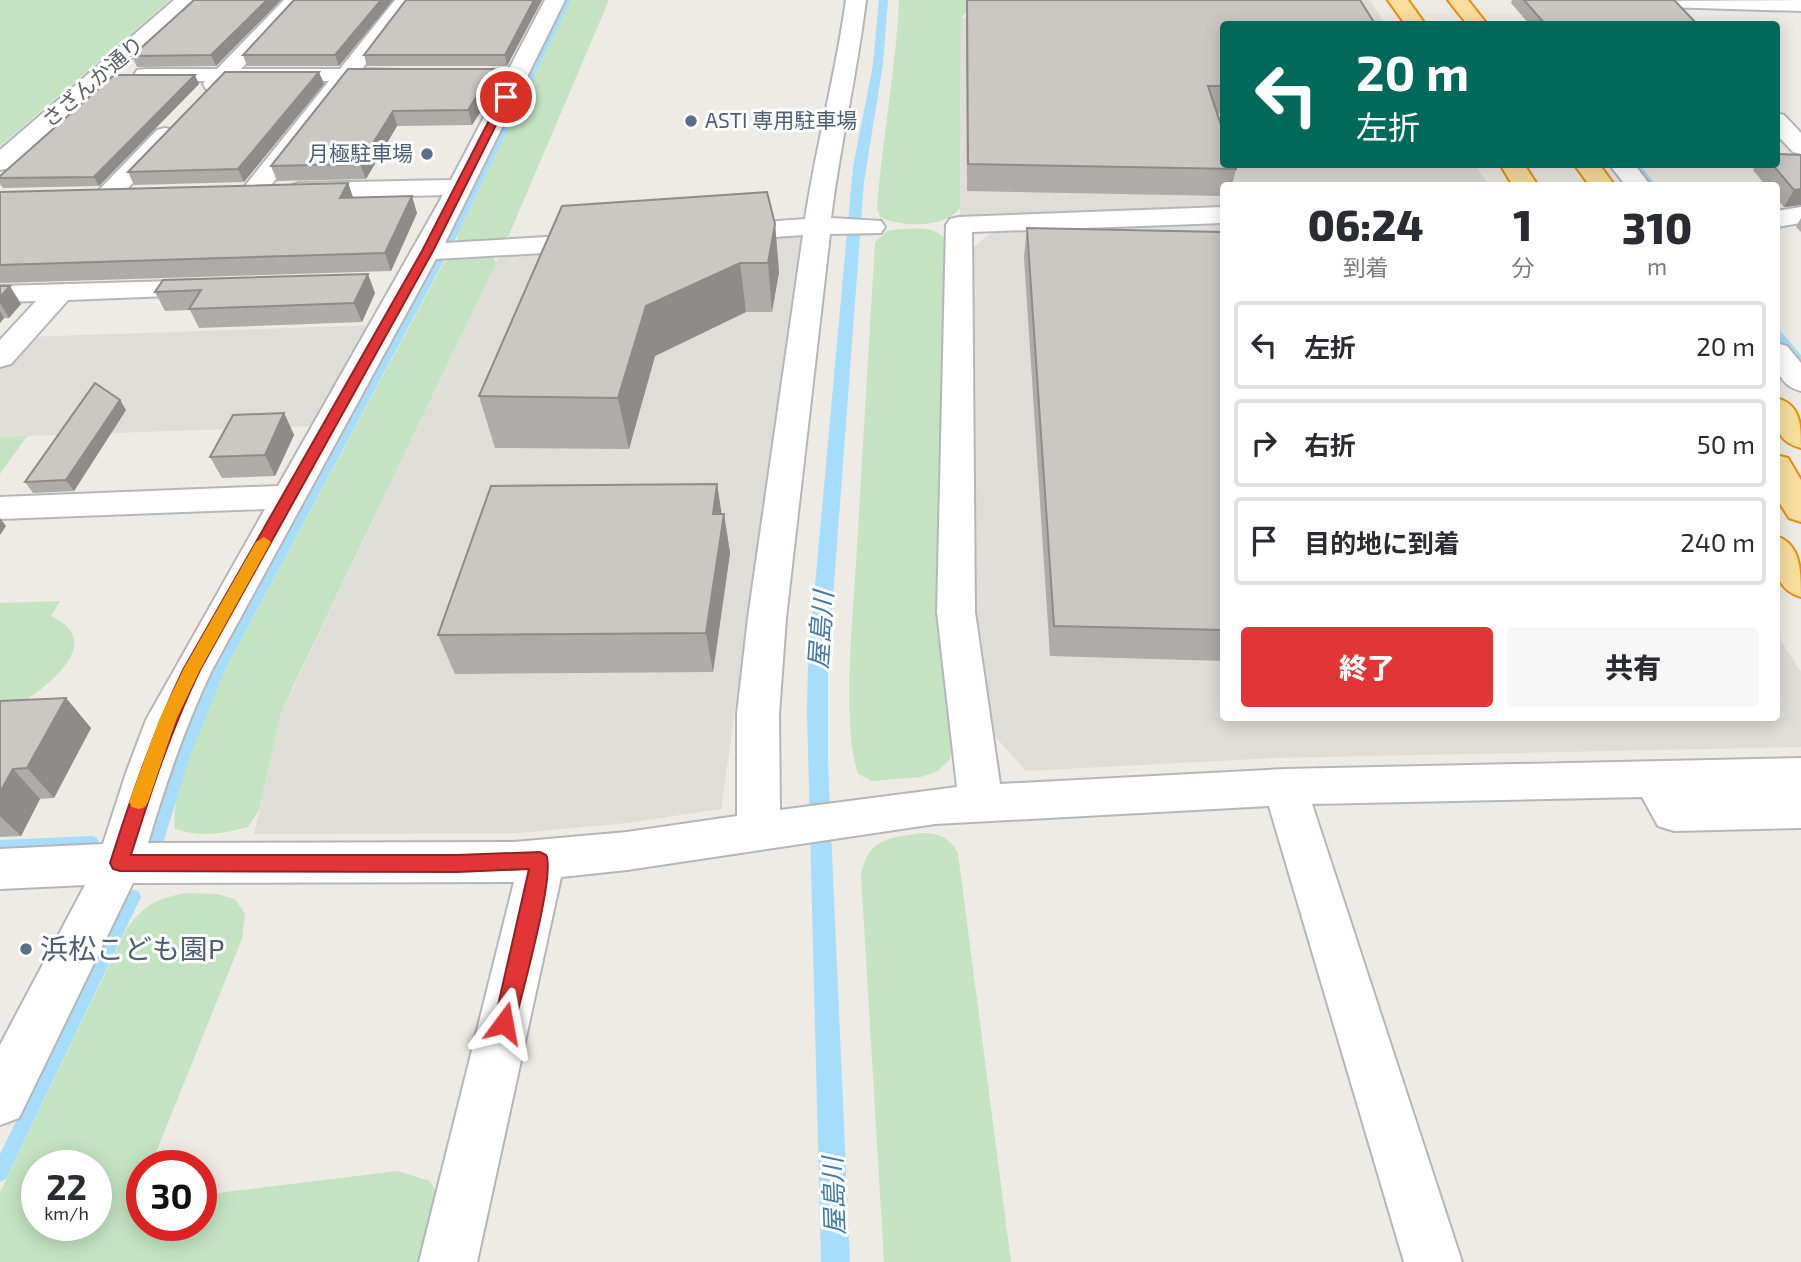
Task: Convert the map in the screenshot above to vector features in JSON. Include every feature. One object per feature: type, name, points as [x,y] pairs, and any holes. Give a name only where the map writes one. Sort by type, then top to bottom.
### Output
[{"type":"highway","points":[[1398,0],[1413,21]]},
{"type":"highway","points":[[1458,0],[1475,21]]},
{"type":"highway","points":[[1780,412],[1801,438]]},
{"type":"highway","points":[[1780,473],[1801,509]]},
{"type":"highway","points":[[1780,554],[1801,584]]},
{"type":"street","name":"さざんか通り","points":[[0,163],[186,0]]},
{"type":"street","points":[[196,103],[295,0]]},
{"type":"street","points":[[253,192],[405,0]]},
{"type":"street","points":[[0,1100],[120,863],[147,773],[167,720],[192,670],[289,497],[397,282],[428,251],[460,187],[504,75],[555,0]]},
{"type":"street","points":[[774,830],[757,766],[762,664],[826,226],[827,153],[851,47],[856,0]]},
{"type":"street","points":[[1665,0],[1801,5]]},
{"type":"street","points":[[1665,0],[1685,21]]},
{"type":"street","points":[[101,75],[412,75]]},
{"type":"street","points":[[106,197],[178,122]]},
{"type":"street","points":[[1780,124],[1801,147]]},
{"type":"street","points":[[1624,168],[1636,182]]},
{"type":"street","points":[[226,193],[460,187]]},
{"type":"street","points":[[79,197],[146,195]]},
{"type":"street","points":[[981,803],[956,612],[959,225],[1220,215]]},
{"type":"street","points":[[1780,218],[1801,215]]},
{"type":"street","points":[[701,235],[826,226],[872,227]]},
{"type":"street","points":[[428,251],[486,250],[621,240]]},
{"type":"street","points":[[0,294],[235,287]]},
{"type":"street","points":[[0,358],[59,293]]},
{"type":"street","points":[[1780,357],[1801,382]]},
{"type":"street","points":[[0,508],[289,497]]},
{"type":"street","points":[[0,869],[120,863],[457,864],[540,860],[627,851],[935,806],[1285,787],[1801,776]]},
{"type":"street","points":[[1654,779],[1674,813],[1801,810]]},
{"type":"street","points":[[1285,787],[1433,1262]]},
{"type":"street","points":[[448,1262],[536,890],[540,860]]},
{"type":"shaded area","points":[[1228,0],[1370,0],[1383,21],[1220,21],[1220,168],[1477,168],[1487,182],[1220,182],[1220,210],[960,220],[961,18]]},
{"type":"shaded area","points":[[1220,221],[1220,721],[1780,721],[1780,639],[1801,672],[1801,747],[1275,758],[1026,771],[993,734],[975,613],[972,249],[995,229]]},
{"type":"shaded area","points":[[803,235],[721,809],[627,823],[519,833],[254,834],[281,714],[500,254]]},
{"type":"shaded area","points":[[373,325],[316,426],[0,437],[0,366],[27,337]]},
{"type":"green space","points":[[0,0],[170,0],[0,146]]},
{"type":"green space","points":[[571,0],[609,0],[509,235],[502,242],[458,243],[457,236]]},
{"type":"green space","points":[[899,0],[979,0],[961,18],[960,208],[953,215],[934,223],[899,223],[880,217],[877,209]]},
{"type":"green space","points":[[931,230],[946,241],[938,579],[941,651],[952,743],[950,759],[938,771],[921,777],[872,781],[858,774],[853,754],[849,704],[850,650],[875,242],[887,231]]},
{"type":"green space","points":[[453,257],[493,257],[496,263],[281,714],[259,810],[248,827],[202,834],[175,829],[175,810],[183,769],[225,670],[443,264]]},
{"type":"green space","points":[[27,436],[0,474],[0,437]]},
{"type":"green space","points":[[60,601],[51,616],[68,628],[74,642],[71,656],[46,685],[0,715],[0,603]]},
{"type":"green space","points":[[922,833],[943,837],[958,853],[1011,1262],[884,1262],[861,875],[869,854],[882,842]]},
{"type":"green space","points":[[185,893],[217,894],[235,899],[245,914],[242,939],[157,1150],[126,1150],[126,1241],[217,1241],[217,1193],[398,1171],[430,1181],[443,1203],[421,1262],[0,1262],[0,1192],[127,928],[140,913],[159,900]]},
{"type":"water","name":"屋島川","points":[[879,0],[888,0],[883,64],[864,182],[828,664],[828,762],[850,1262],[821,1262],[808,663],[853,167],[873,64]]},
{"type":"building","points":[[194,0],[267,0],[211,55],[132,56]]},
{"type":"building","points":[[294,0],[381,0],[335,55],[243,55]]},
{"type":"building","points":[[406,0],[534,0],[505,55],[364,55]]},
{"type":"building","points":[[967,0],[1360,0],[1373,21],[1220,21],[1220,86],[1208,86],[1220,122],[1220,168],[1236,169],[968,164]]},
{"type":"building","points":[[1524,0],[1674,0],[1694,21],[1542,21]]},
{"type":"building","points":[[348,69],[494,69],[468,110],[393,111],[360,164],[271,166]]},
{"type":"building","points":[[225,72],[319,72],[238,169],[128,172]]},
{"type":"building","points":[[114,75],[195,75],[94,177],[0,178],[0,176]]},
{"type":"building","points":[[1780,154],[1801,155],[1801,189],[1794,190],[1775,168],[1780,168]]},
{"type":"building","points":[[348,183],[340,198],[412,196],[385,253],[0,265],[0,192]]},
{"type":"building","points":[[767,192],[775,224],[768,263],[740,263],[646,306],[618,398],[479,396],[562,206]]},
{"type":"building","points":[[1027,228],[1220,232],[1220,630],[1054,626]]},
{"type":"building","points":[[368,274],[354,303],[189,309],[201,290],[155,292],[163,280]]},
{"type":"building","points":[[0,286],[10,286],[0,297]]},
{"type":"building","points":[[95,383],[120,400],[66,480],[25,482]]},
{"type":"building","points":[[284,413],[265,455],[210,457],[233,415]]},
{"type":"building","points":[[717,484],[713,514],[724,514],[706,633],[438,635],[491,486]]},
{"type":"building","points":[[66,698],[27,768],[13,769],[0,792],[0,701]]},
{"type":"waterway","points":[[448,246],[568,0]]},
{"type":"waterway","points":[[1780,115],[1801,138]]},
{"type":"waterway","points":[[1638,168],[1650,182]]},
{"type":"waterway","points":[[150,839],[158,839],[185,753],[219,670],[443,255]]},
{"type":"waterway","points":[[1780,336],[1801,361]]},
{"type":"waterway","points":[[0,846],[92,842]]},
{"type":"waterway","points":[[0,1173],[134,897]]},
{"type":"slow traffic","points":[[139,802],[167,720],[264,542]]},
{"type":"place","name":"ASTI 専用駐車場","points":[[691,121]]},
{"type":"place","name":"月極駐車場","points":[[427,154]]},
{"type":"place","name":"浜松こども園P","points":[[26,949]]},
{"type":"route","points":[[504,1023],[536,890],[540,860],[457,864],[120,863],[147,773],[167,720],[192,670],[428,251],[506,97]]}]
